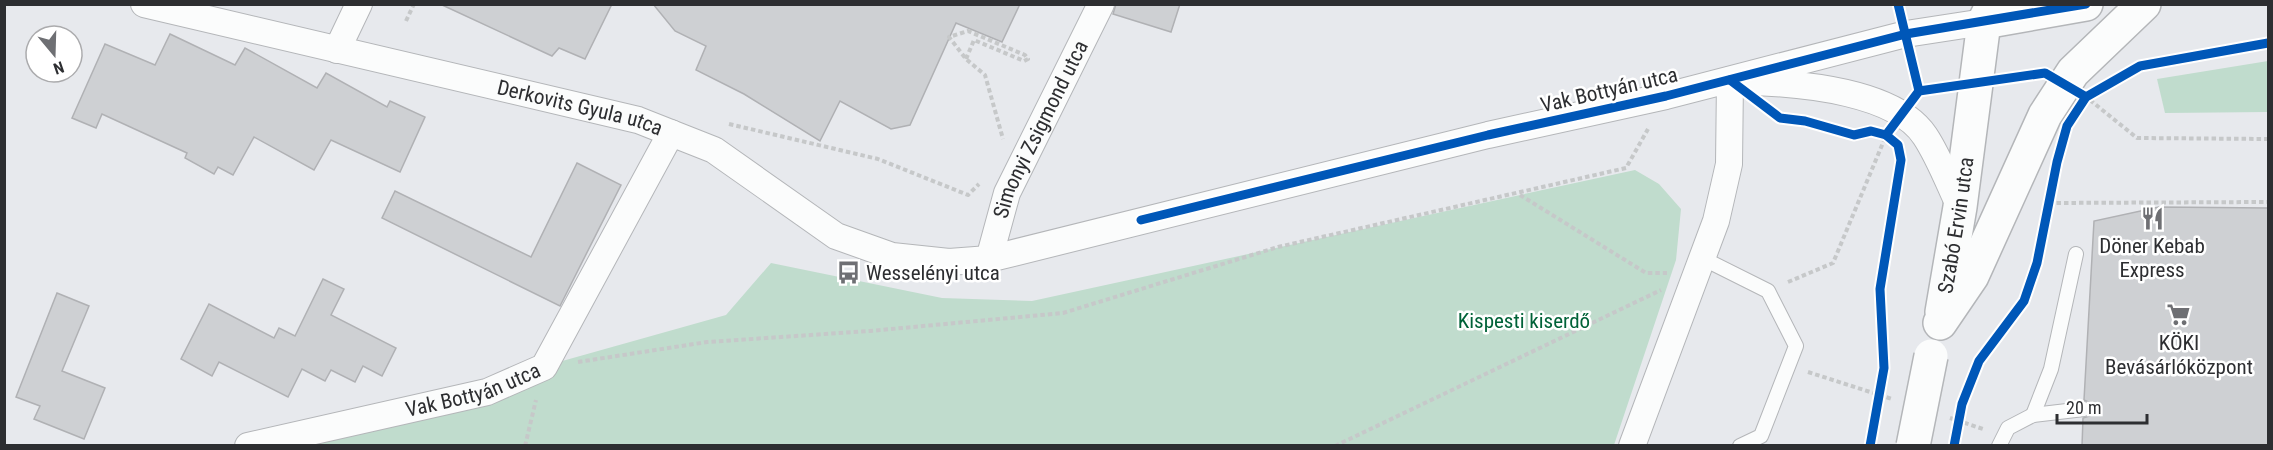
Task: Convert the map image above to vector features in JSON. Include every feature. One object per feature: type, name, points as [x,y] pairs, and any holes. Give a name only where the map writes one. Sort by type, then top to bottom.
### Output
[{"type":"main road","name":"Vak Bottyán utca","points":[[1983,10],[2086,4]]},
{"type":"main road","points":[[1940,323],[1972,276],[2045,115],[2073,72],[2144,4]]},
{"type":"main road","name":"Szabó Ervin utca","points":[[1913,446],[1940,323],[1960,207],[1983,10]]},
{"type":"street","name":"Derkovits Gyula utca","points":[[144,4],[638,120],[714,150],[836,236],[892,256],[949,262],[989,259]]},
{"type":"street","points":[[337,50],[359,4]]},
{"type":"street","name":"Simonyi Zsigmond utca","points":[[989,259],[1007,193],[1101,4]]},
{"type":"street","name":"Vak Bottyán utca","points":[[989,259],[1488,135],[1730,80],[1905,34],[1983,10]]},
{"type":"street","points":[[1632,446],[1716,221],[1729,164],[1730,80],[1791,84],[1891,106],[1925,135],[1960,207]]},
{"type":"street","name":"Vak Bottyán utca","points":[[248,446],[488,393],[544,367],[671,133]]},
{"type":"lane","points":[[2033,416],[2050,369],[2076,254]]},
{"type":"lane","points":[[1700,266],[1768,291],[1796,346],[1761,436],[1740,446]]},
{"type":"lane","points":[[1999,446],[2008,428],[2033,416],[2084,409]]},
{"type":"path","points":[[406,21],[414,4]]},
{"type":"path","points":[[966,59],[974,40],[1024,61],[1028,59],[1025,55],[968,31],[949,37],[966,59],[986,75],[1004,143]]},
{"type":"path","points":[[2080,106],[2086,97],[2096,91]]},
{"type":"path","points":[[525,446],[544,367],[707,342],[1063,313],[1278,248],[1520,195],[1626,168],[1666,96]]},
{"type":"path","points":[[2086,97],[2137,138],[2268,139]]},
{"type":"path","points":[[1768,291],[1833,263],[1882,134],[1902,115]]},
{"type":"path","points":[[729,124],[878,159],[968,195],[984,180]]},
{"type":"path","points":[[1882,134],[1898,145]]},
{"type":"path","points":[[2051,192],[2048,208],[2268,202]]},
{"type":"path","points":[[1520,195],[1646,273],[1700,266]]},
{"type":"path","points":[[1335,446],[1700,266]]},
{"type":"path","points":[[1878,401],[1882,379]]},
{"type":"path","points":[[1956,435],[1960,414]]},
{"type":"green space","points":[[2268,61],[2268,112],[2165,113],[2157,79]]},
{"type":"green space","name":"Kispesti kiserdő","points":[[1635,170],[1659,184],[1681,209],[1676,260],[1614,445],[260,446],[726,315],[771,263],[942,298],[1032,301]]},
{"type":"building","points":[[440,4],[612,4],[585,59],[559,48],[552,56]]},
{"type":"building","points":[[653,4],[1020,4],[1002,42],[956,23],[910,125],[891,129],[840,101],[820,141],[744,94],[696,70],[706,46],[675,31]]},
{"type":"building","points":[[1116,4],[1180,4],[1171,32],[1113,14]]},
{"type":"building","points":[[170,34],[235,65],[245,48],[317,88],[326,73],[387,107],[390,101],[425,117],[400,172],[331,140],[314,170],[254,137],[233,175],[218,167],[214,174],[185,158],[187,153],[102,114],[96,128],[72,118],[105,44],[155,65]]},
{"type":"building","points":[[577,163],[621,185],[560,306],[382,218],[395,191],[531,257]]},
{"type":"building","name":"KÖKI Bevásárlóközpont","points":[[2159,207],[2268,208],[2268,446],[2082,446],[2083,418],[2090,416],[2093,409],[2091,403],[2084,400],[2094,221]]},
{"type":"building","points":[[323,279],[344,289],[331,315],[396,348],[382,376],[363,366],[355,382],[331,370],[325,381],[302,369],[288,397],[219,362],[212,376],[181,359],[209,304],[274,338],[279,328],[295,336]]},
{"type":"building","points":[[57,293],[89,306],[62,371],[105,388],[84,439],[34,419],[40,406],[16,397]]},
{"type":"cycle path","points":[[1898,4],[1919,91]]},
{"type":"cycle path","points":[[1141,220],[1488,135],[1666,96],[1906,34],[2086,4]]},
{"type":"cycle path","points":[[1954,446],[1962,404],[1979,361],[2024,301],[2037,263],[2057,162],[2067,126],[2086,97],[2140,66],[2268,43]]},
{"type":"cycle path","points":[[1886,135],[1919,91],[2045,73],[2086,97]]},
{"type":"cycle path","points":[[1730,80],[1780,118],[1805,121],[1854,135],[1871,131],[1886,135],[1898,145],[1901,160],[1880,289],[1884,368],[1870,446]]},
{"type":"place","name":"Döner Kebab Express","points":[[2152,218]]},
{"type":"place","name":"Wesselényi utca","points":[[848,273]]},
{"type":"place","name":"KÖKI Bevásárlóközpont","points":[[2179,315]]}]
